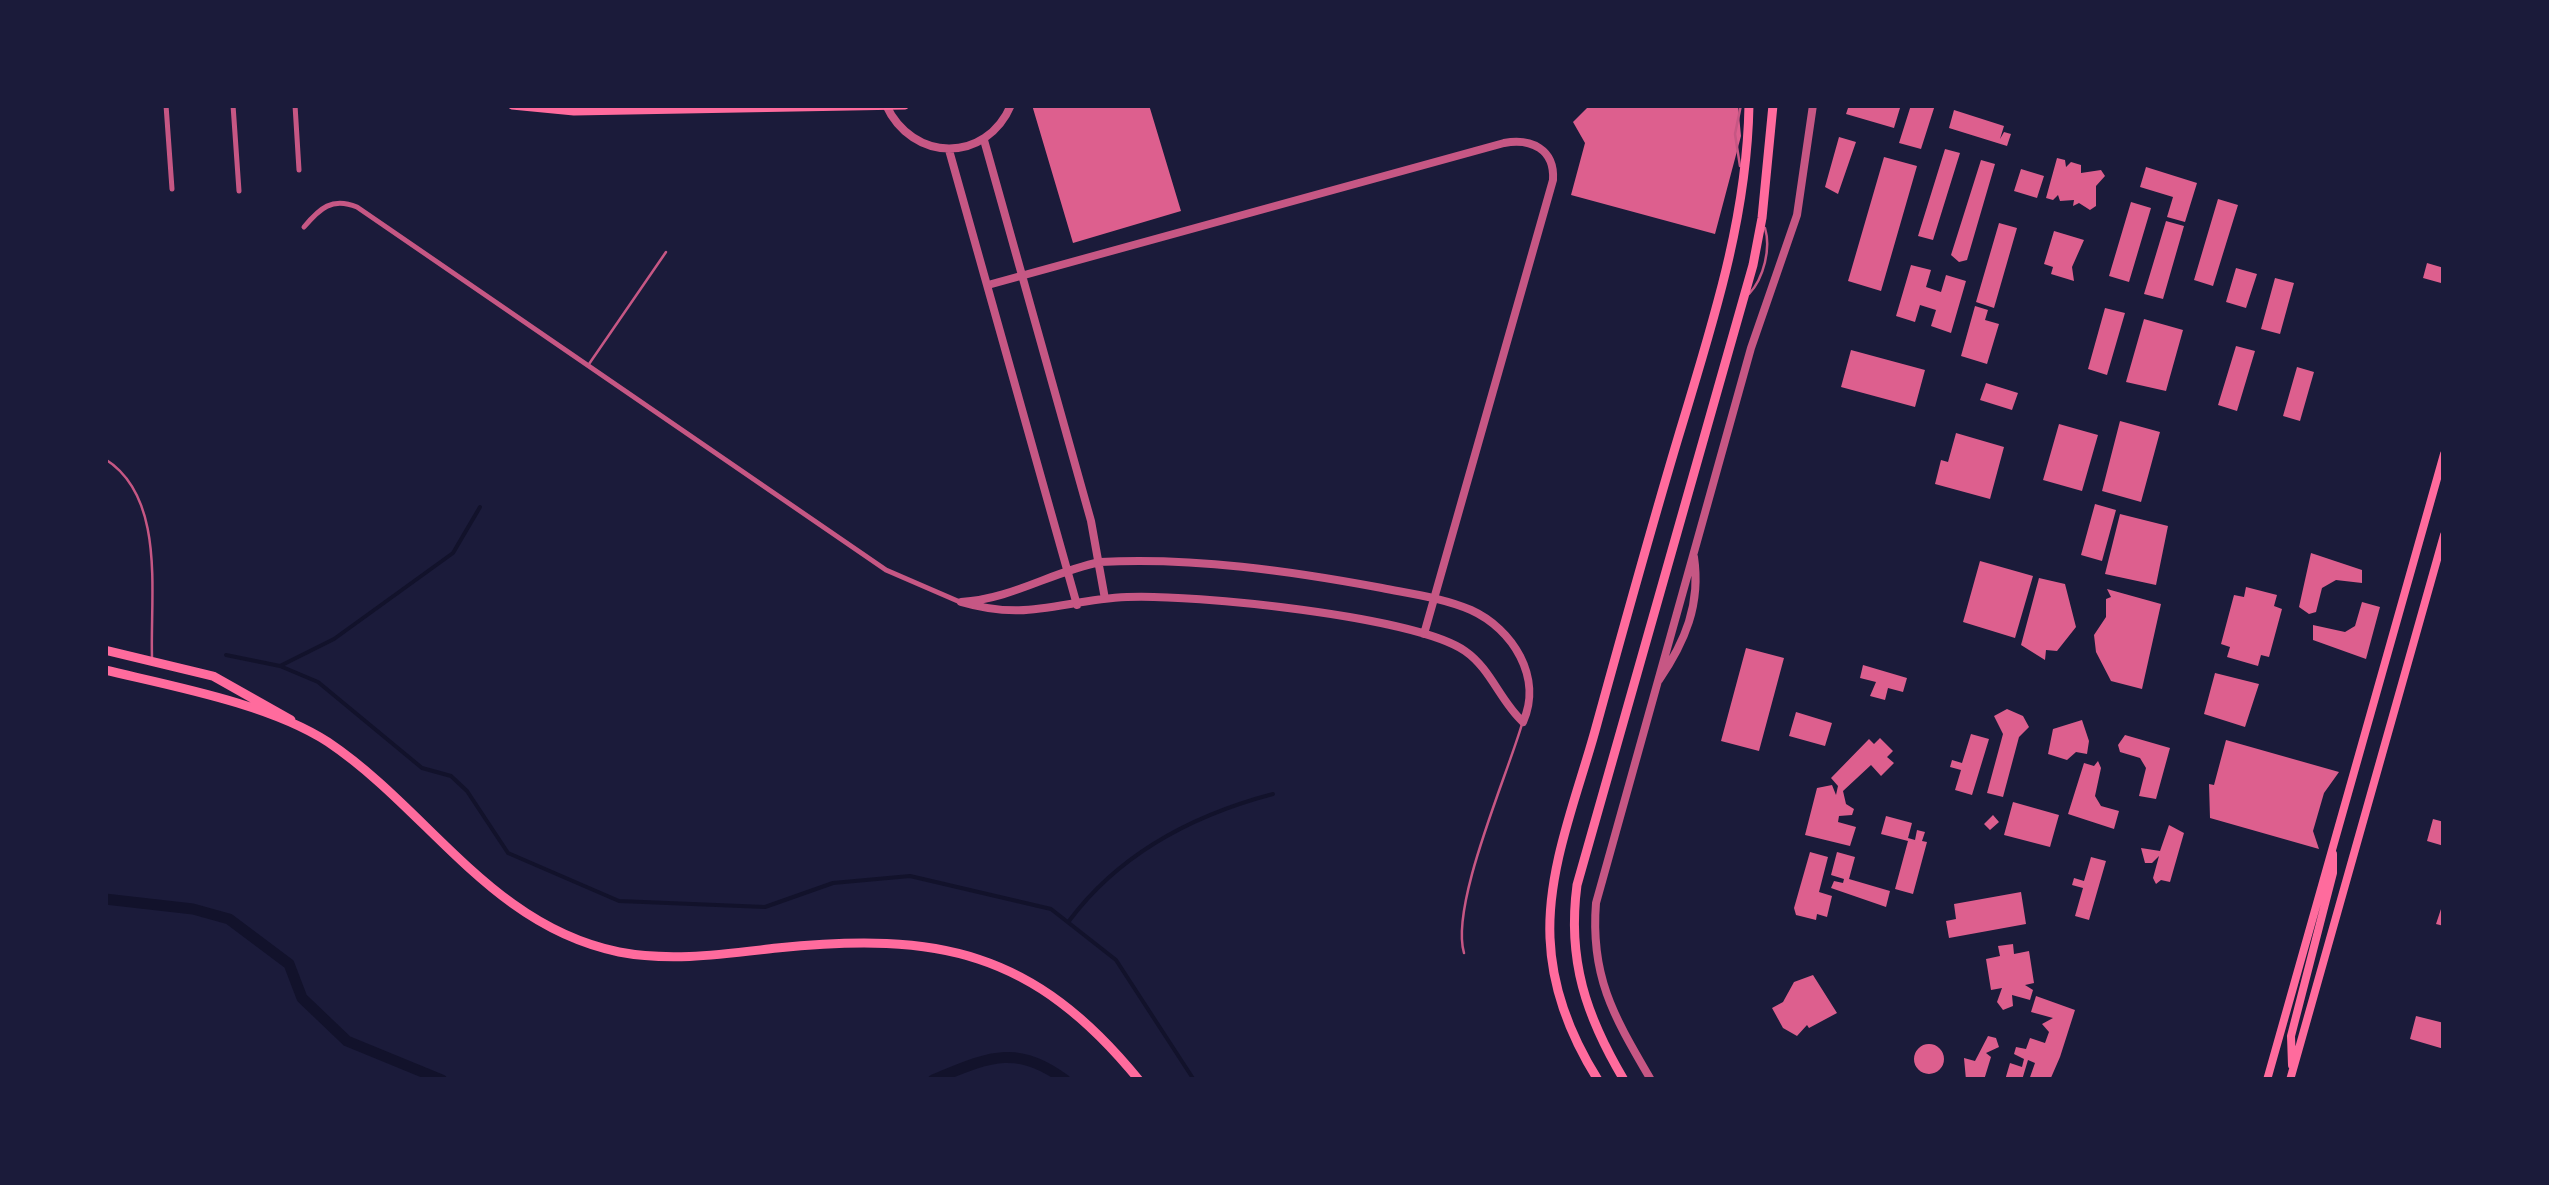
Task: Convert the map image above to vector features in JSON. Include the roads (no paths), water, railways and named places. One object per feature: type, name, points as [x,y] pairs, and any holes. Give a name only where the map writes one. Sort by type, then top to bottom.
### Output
[{"type":"main road","points":[[512,105],[574,112],[905,105]]},
{"type":"main road","points":[[1598,1080],[1574,1036],[1556,981],[1550,940],[1554,888],[1619,643],[1725,283],[1745,180],[1749,105]]},
{"type":"main road","points":[[1624,1080],[1581,993],[1573,943],[1578,886],[1744,299],[1762,218],[1773,105]]},
{"type":"main road","points":[[2268,1080],[2444,454]]},
{"type":"main road","points":[[2291,1076],[2357,857],[2444,536]]},
{"type":"main road","points":[[105,650],[152,659],[238,686],[353,762],[501,897],[556,931],[618,952],[657,956],[867,941],[935,947],[975,956],[1045,989],[1081,1016],[1140,1080]]},
{"type":"main road","points":[[105,670],[302,728]]},
{"type":"main road","points":[[2291,1076],[2291,1036],[2333,873],[2334,840]]},
{"type":"street","points":[[166,105],[172,189]]},
{"type":"street","points":[[233,105],[240,191]]},
{"type":"street","points":[[294,105],[299,170]]},
{"type":"street","points":[[887,106],[895,122],[918,142],[949,150],[984,140],[1001,124],[1011,105]]},
{"type":"street","points":[[1652,1080],[1606,998],[1594,942],[1600,883],[1751,348],[1797,214],[1813,105]]},
{"type":"street","points":[[984,140],[1100,562],[1105,599]]},
{"type":"street","points":[[988,286],[1504,143],[1524,141],[1541,148],[1551,161],[1553,180],[1424,634]]},
{"type":"street","points":[[949,150],[1070,568],[1077,605]]},
{"type":"street","points":[[304,227],[329,203],[342,201],[356,206],[886,570],[961,602],[1004,613],[1105,599],[1247,604],[1424,634],[1455,644],[1475,659],[1523,722],[1532,704],[1532,685],[1512,644],[1475,612],[1434,598],[1300,574],[1100,562],[1070,568],[1005,596],[961,602]]},
{"type":"lane","points":[[1741,105],[1735,151],[1745,180]]},
{"type":"lane","points":[[589,364],[666,252]]},
{"type":"lane","points":[[105,459],[138,490],[146,520],[152,659]]},
{"type":"lane","points":[[1464,953],[1460,940],[1468,895],[1523,722]]},
{"type":"waterway","points":[[280,666],[334,639],[453,553],[480,507]]},
{"type":"waterway","points":[[226,655],[280,666],[318,682],[422,768],[451,776],[467,791],[508,853],[619,901],[765,907],[833,883],[910,876],[1051,909],[1116,960],[1194,1080]]},
{"type":"waterway","points":[[1069,921],[1111,876],[1160,840],[1214,813],[1273,794]]},
{"type":"waterway","points":[[105,899],[193,909],[229,919],[289,964],[302,998],[347,1041],[442,1080]]},
{"type":"waterway","points":[[933,1080],[1000,1058],[1031,1061],[1065,1080]]}]
